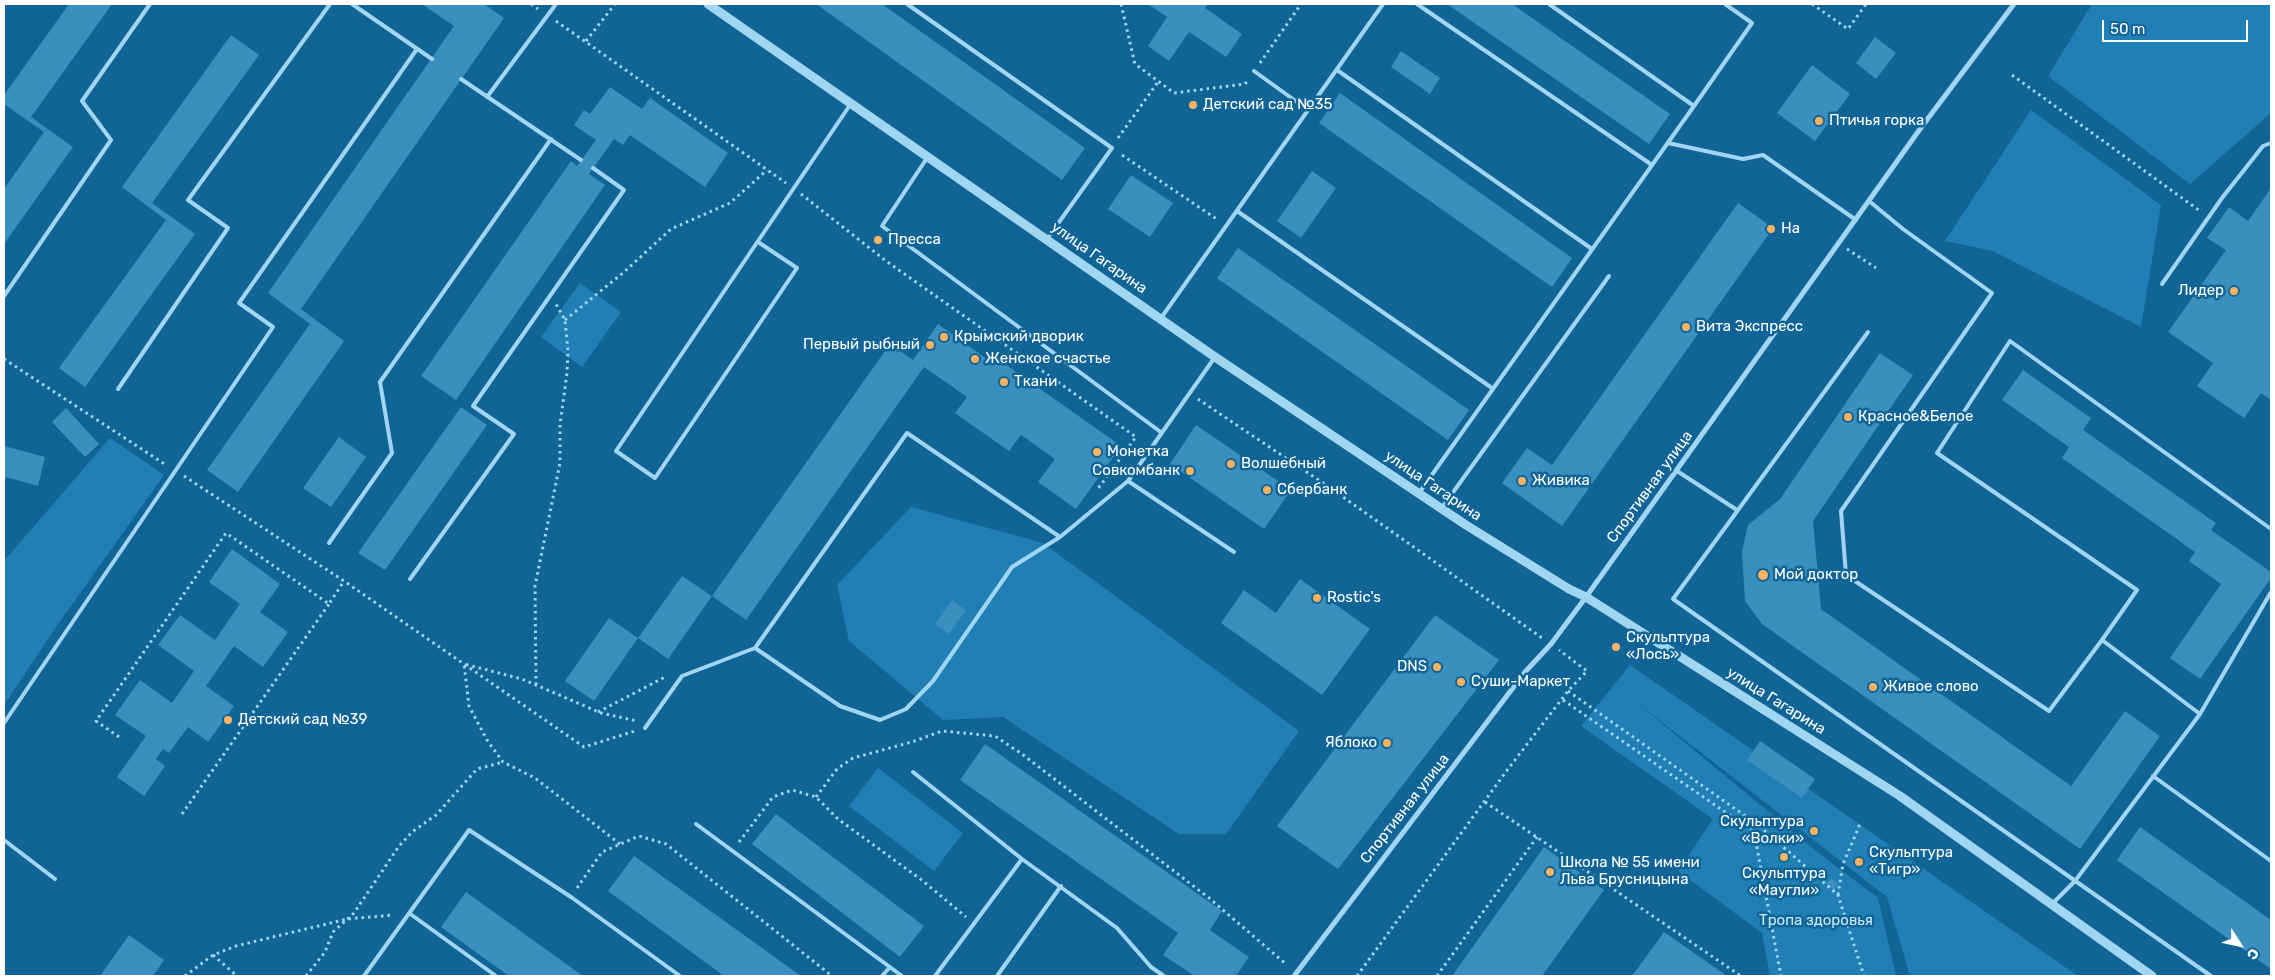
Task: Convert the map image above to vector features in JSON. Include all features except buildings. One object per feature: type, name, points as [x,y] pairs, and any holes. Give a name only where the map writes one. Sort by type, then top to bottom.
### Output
[{"type":"street","name":"улица Гагарина","points":[[708,4],[1215,357],[1441,509],[1586,597],[1900,796],[2152,976]]},
{"type":"street","name":"Спортивная улица","points":[[1295,974],[1526,672],[1551,644],[1586,597],[1869,201],[2014,4]]},
{"type":"lane","points":[[4,296],[111,140],[82,101],[150,4]]},
{"type":"lane","points":[[118,389],[228,228],[188,200],[330,4]]},
{"type":"lane","points":[[352,4],[432,59]]},
{"type":"lane","points":[[487,97],[556,4]]},
{"type":"lane","points":[[907,4],[1112,148],[1047,239]]},
{"type":"lane","points":[[1161,318],[1383,4]]},
{"type":"lane","points":[[1417,4],[1652,165]]},
{"type":"lane","points":[[1549,4],[1694,106]]},
{"type":"lane","points":[[1419,493],[1752,23],[1725,4]]},
{"type":"lane","points":[[4,723],[273,328],[239,303],[417,49]]},
{"type":"lane","points":[[1337,70],[1592,249]]},
{"type":"lane","points":[[1254,71],[1308,110]]},
{"type":"lane","points":[[461,79],[581,160]]},
{"type":"lane","points":[[758,242],[797,268],[655,478],[616,451],[852,103]]},
{"type":"lane","points":[[329,544],[392,453],[380,382],[551,139]]},
{"type":"lane","points":[[1668,142],[1743,159],[1763,154],[1856,220]]},
{"type":"lane","points":[[2162,284],[2209,217],[2263,146],[2271,143]]},
{"type":"lane","points":[[928,156],[882,226],[1162,433]]},
{"type":"lane","points":[[410,579],[514,434],[473,406],[624,190],[593,168]]},
{"type":"lane","points":[[1869,201],[1903,229],[1992,292],[1841,511],[1846,575],[2049,711],[2102,640],[2137,590],[1937,453],[2010,341],[2271,528]]},
{"type":"lane","points":[[1237,211],[1492,388]]},
{"type":"lane","points":[[1441,509],[1609,276]]},
{"type":"lane","points":[[1868,332],[1673,599],[2211,976]]},
{"type":"lane","points":[[755,648],[840,706],[880,720],[906,709],[933,681],[1012,567],[1060,537],[1128,480],[1215,357]]},
{"type":"lane","points":[[645,728],[682,676],[755,648],[907,433],[1060,537]]},
{"type":"lane","points":[[1677,471],[1738,510]]},
{"type":"lane","points":[[1128,480],[1234,552]]},
{"type":"lane","points":[[2052,904],[2076,881],[2200,714],[2271,592]]},
{"type":"lane","points":[[2102,640],[2200,714]]},
{"type":"lane","points":[[913,772],[1022,859],[1117,928],[1150,967],[1164,976]]},
{"type":"lane","points":[[2153,776],[2271,861]]},
{"type":"lane","points":[[696,824],[902,976]]},
{"type":"lane","points":[[364,976],[469,830],[571,897],[680,976]]},
{"type":"lane","points":[[4,840],[56,879]]},
{"type":"lane","points":[[935,976],[1022,859]]},
{"type":"lane","points":[[997,976],[1061,886]]},
{"type":"lane","points":[[410,913],[496,976]]},
{"type":"lane","points":[[882,976],[890,967]]},
{"type":"path","points":[[531,4],[794,189],[886,261],[1136,437],[1094,494]]},
{"type":"path","points":[[586,42],[615,4]]},
{"type":"path","points":[[1121,4],[1135,64],[1174,93]]},
{"type":"path","points":[[1812,4],[1848,29],[1866,4]]},
{"type":"path","points":[[2012,75],[2209,217]]},
{"type":"path","points":[[1158,82],[1112,148],[1227,226]]},
{"type":"path","points":[[565,320],[624,272],[671,229],[730,202],[767,170]]},
{"type":"path","points":[[1840,244],[1876,268]]},
{"type":"path","points":[[536,685],[535,586],[560,464],[560,425],[568,351],[565,320],[551,294]]},
{"type":"path","points":[[4,359],[344,581],[584,747],[645,728]]},
{"type":"path","points":[[1190,393],[1329,487],[1587,671],[1568,691],[1484,802],[1357,976]]},
{"type":"path","points":[[119,737],[96,721],[226,533],[329,604]]},
{"type":"path","points":[[182,814],[344,581]]},
{"type":"path","points":[[464,664],[522,679],[602,713],[649,723]]},
{"type":"path","points":[[464,664],[469,706],[487,740],[503,762],[535,778],[620,844]]},
{"type":"path","points":[[1568,691],[1758,825],[1838,895]]},
{"type":"path","points":[[1563,700],[1754,832],[1781,976]]},
{"type":"path","points":[[816,797],[838,769],[853,758],[912,742],[942,731],[995,736],[1022,754],[1209,898],[1295,974]]},
{"type":"path","points":[[306,976],[325,952],[333,932],[354,913],[399,846],[412,832],[436,814],[478,769],[503,762]]},
{"type":"path","points":[[732,851],[773,797],[792,790],[816,797],[838,819],[923,881],[974,924]]},
{"type":"path","points":[[1484,802],[1741,976]]},
{"type":"path","points":[[1860,824],[1843,864],[1838,895],[1864,976]]},
{"type":"path","points":[[571,897],[602,852],[639,836],[666,844],[832,976]]},
{"type":"path","points":[[1437,976],[1536,837]]},
{"type":"path","points":[[185,976],[213,955],[270,937],[347,920],[410,913]]},
{"type":"path","points":[[213,955],[237,976]]},
{"type":"green space","points":[[2092,4],[2271,4],[2271,113],[2190,184],[2048,76]]},
{"type":"green space","points":[[2031,110],[2161,205],[2141,327],[1993,251],[1945,241]]},
{"type":"green space","points":[[580,283],[621,312],[582,367],[541,337]]},
{"type":"green space","points":[[110,438],[164,475],[56,627],[4,705],[4,561]]},
{"type":"green space","points":[[911,507],[1043,543],[1299,731],[1226,834],[1179,834],[1003,717],[943,720],[849,641],[837,585]]},
{"type":"green space","name":"Тропа здоровья","points":[[1630,665],[2078,976],[1910,976],[1887,897],[1637,703],[1821,855],[1878,898],[1896,976],[1770,976],[1762,933],[1678,871],[1713,819],[1581,726]]},
{"type":"green space","points":[[878,768],[963,833],[934,871],[849,806]]},
{"type":"place","name":"Детский сад №35","points":[[1193,105]]},
{"type":"place","name":"Птичья горка","points":[[1819,121]]},
{"type":"place","name":"На","points":[[1771,229]]},
{"type":"place","name":"Пресса","points":[[878,240]]},
{"type":"place","name":"Лидер","points":[[2234,291]]},
{"type":"place","name":"Вита Экспресс","points":[[1686,327]]},
{"type":"place","name":"Крымский дворик","points":[[944,337]]},
{"type":"place","name":"Первый рыбный","points":[[930,345]]},
{"type":"place","name":"Женское счастье","points":[[975,359]]},
{"type":"place","name":"Ткани","points":[[1004,382]]},
{"type":"place","name":"Красное&Белое","points":[[1848,417]]},
{"type":"place","name":"Монетка","points":[[1097,452]]},
{"type":"place","name":"Волшебный","points":[[1231,464]]},
{"type":"place","name":"Совкомбанк","points":[[1190,471]]},
{"type":"place","name":"Живика","points":[[1522,481]]},
{"type":"place","name":"Сбербанк","points":[[1267,490]]},
{"type":"place","name":"Мой доктор","points":[[1763,575]]},
{"type":"place","name":"Rostic's","points":[[1317,598]]},
{"type":"place","name":"Скульптура «Лось»","points":[[1616,647]]},
{"type":"place","name":"DNS","points":[[1437,667]]},
{"type":"place","name":"Суши-Маркет","points":[[1461,682]]},
{"type":"place","name":"Живое слово","points":[[1873,687]]},
{"type":"place","name":"Детский сад №39","points":[[228,720]]},
{"type":"place","name":"Яблоко","points":[[1387,743]]},
{"type":"place","name":"Скульптура «Волки»","points":[[1814,831]]},
{"type":"place","name":"Скульптура «Маугли»","points":[[1784,857]]},
{"type":"place","name":"Скульптура «Тигр»","points":[[1859,862]]},
{"type":"place","name":"Школа № 55 имени Льва Брусницына","points":[[1550,872]]}]
